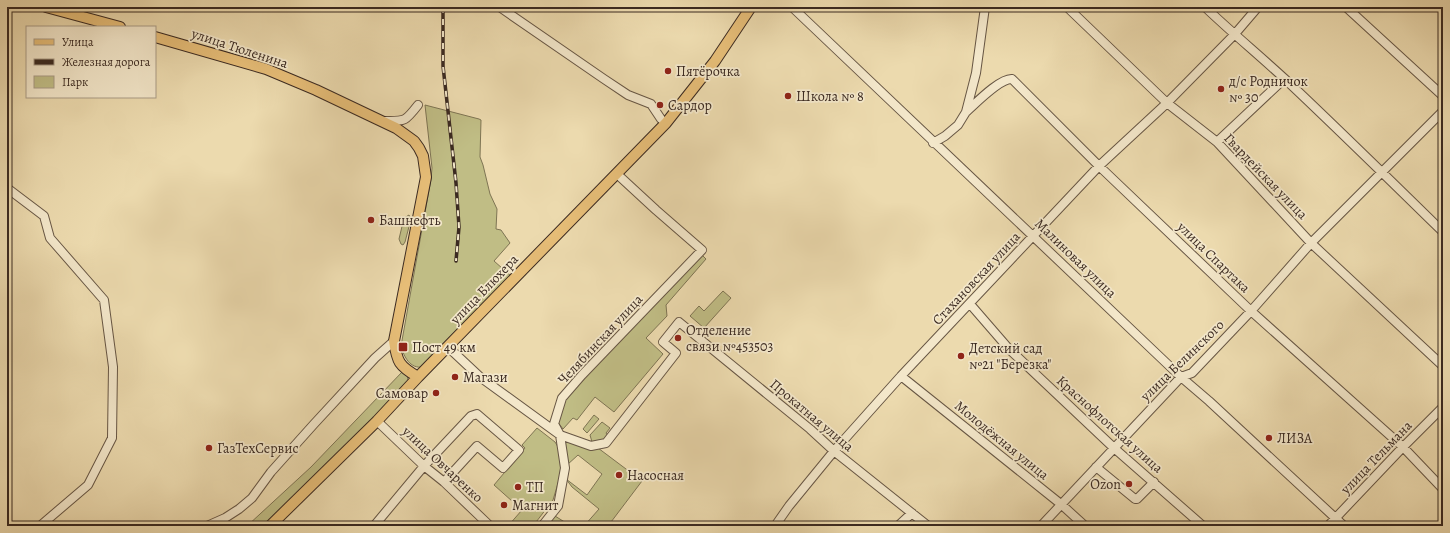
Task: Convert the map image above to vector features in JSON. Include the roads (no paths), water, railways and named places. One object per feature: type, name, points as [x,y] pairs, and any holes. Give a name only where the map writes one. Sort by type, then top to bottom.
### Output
[{"type":"main road","points":[[46,7],[116,26]]},
{"type":"main road","name":"улица Блюхера","points":[[270,526],[377,421],[448,346],[666,123],[715,61],[752,7]]},
{"type":"main road","name":"улица Тюленина","points":[[156,37],[266,69],[316,90],[396,128],[414,141],[423,156],[425,168],[424,185],[394,340]]},
{"type":"main road","points":[[394,340],[396,357],[399,363],[409,372],[418,377]]},
{"type":"street","name":"Малиновая улица","points":[[792,7],[933,143],[1181,377],[1210,401],[1344,526]]},
{"type":"street","points":[[933,143],[946,136],[958,124],[966,112],[976,73],[985,7]]},
{"type":"street","name":"Гвардейская улица","points":[[1067,7],[1167,103],[1217,142],[1311,243],[1443,366]]},
{"type":"street","points":[[1205,7],[1284,79],[1443,232]]},
{"type":"street","name":"Стахановская улица","points":[[775,526],[789,506],[834,451],[901,376],[1100,166],[1167,103],[1234,35],[1258,7]]},
{"type":"street","points":[[1346,7],[1443,96]]},
{"type":"street","points":[[502,8],[628,95],[651,104],[661,119],[666,123]]},
{"type":"street","name":"улица Спартака","points":[[966,112],[999,84],[1008,79],[1012,79],[1251,311],[1403,446],[1443,489]]},
{"type":"street","points":[[1217,142],[1284,79]]},
{"type":"street","points":[[381,121],[403,121],[418,105]]},
{"type":"street","name":"улица Белинского","points":[[1041,526],[1181,377],[1192,373],[1251,311],[1311,243],[1443,111]]},
{"type":"street","name":"Челябинская улица","points":[[542,526],[558,506],[565,468],[560,435],[554,424],[562,398],[582,375],[702,250],[617,174]]},
{"type":"street","points":[[7,188],[44,216],[50,238],[104,300],[113,367],[112,438],[88,485],[40,526]]},
{"type":"street","name":"Краснофлотская улица","points":[[970,304],[1009,349],[1114,448],[1203,526]]},
{"type":"street","name":"Прокатная улица","points":[[560,435],[591,446],[606,443],[676,353],[663,342],[679,322],[834,451],[928,526]]},
{"type":"street","points":[[207,526],[239,509],[252,498],[271,472],[314,424],[375,358],[394,340]]},
{"type":"street","points":[[448,346],[480,377],[560,435]]},
{"type":"street","name":"Молодёжная улица","points":[[901,376],[1062,505],[1085,526]]},
{"type":"street","name":"улица Тельмана","points":[[1328,526],[1403,446],[1443,407]]},
{"type":"street","points":[[374,526],[424,466],[471,416],[477,414],[519,450],[503,468],[478,446],[444,482]]},
{"type":"street","name":"улица Овчаренко","points":[[377,421],[490,526]]},
{"type":"street","points":[[1096,467],[1135,499],[1137,499],[1154,482]]},
{"type":"street","points":[[898,526],[912,513]]},
{"type":"railway","points":[[443,7],[443,66],[456,183],[459,227],[456,261]]},
{"type":"place","name":"Пятёрочка","points":[[668,71]]},
{"type":"place","name":"д/с Родничок № 30","points":[[1221,89]]},
{"type":"place","name":"Школа № 8","points":[[788,96]]},
{"type":"place","name":"Сардор","points":[[660,105]]},
{"type":"place","name":"Башнефть","points":[[371,220]]},
{"type":"place","name":"Отделение связи №453503","points":[[678,338]]},
{"type":"place","name":"Пост 49 км","points":[[403,347]]},
{"type":"place","name":"Детский сад №21 \"Березка\"","points":[[961,356]]},
{"type":"place","name":"Магази","points":[[455,377]]},
{"type":"place","name":"Самовар","points":[[436,393]]},
{"type":"place","name":"ЛИЗА","points":[[1269,438]]},
{"type":"place","name":"ГазТехСервис","points":[[209,448]]},
{"type":"place","name":"Насосная","points":[[619,475]]},
{"type":"place","name":"Ozon","points":[[1129,484]]},
{"type":"place","name":"ТП","points":[[518,487]]},
{"type":"place","name":"Магнит","points":[[504,505]]}]
